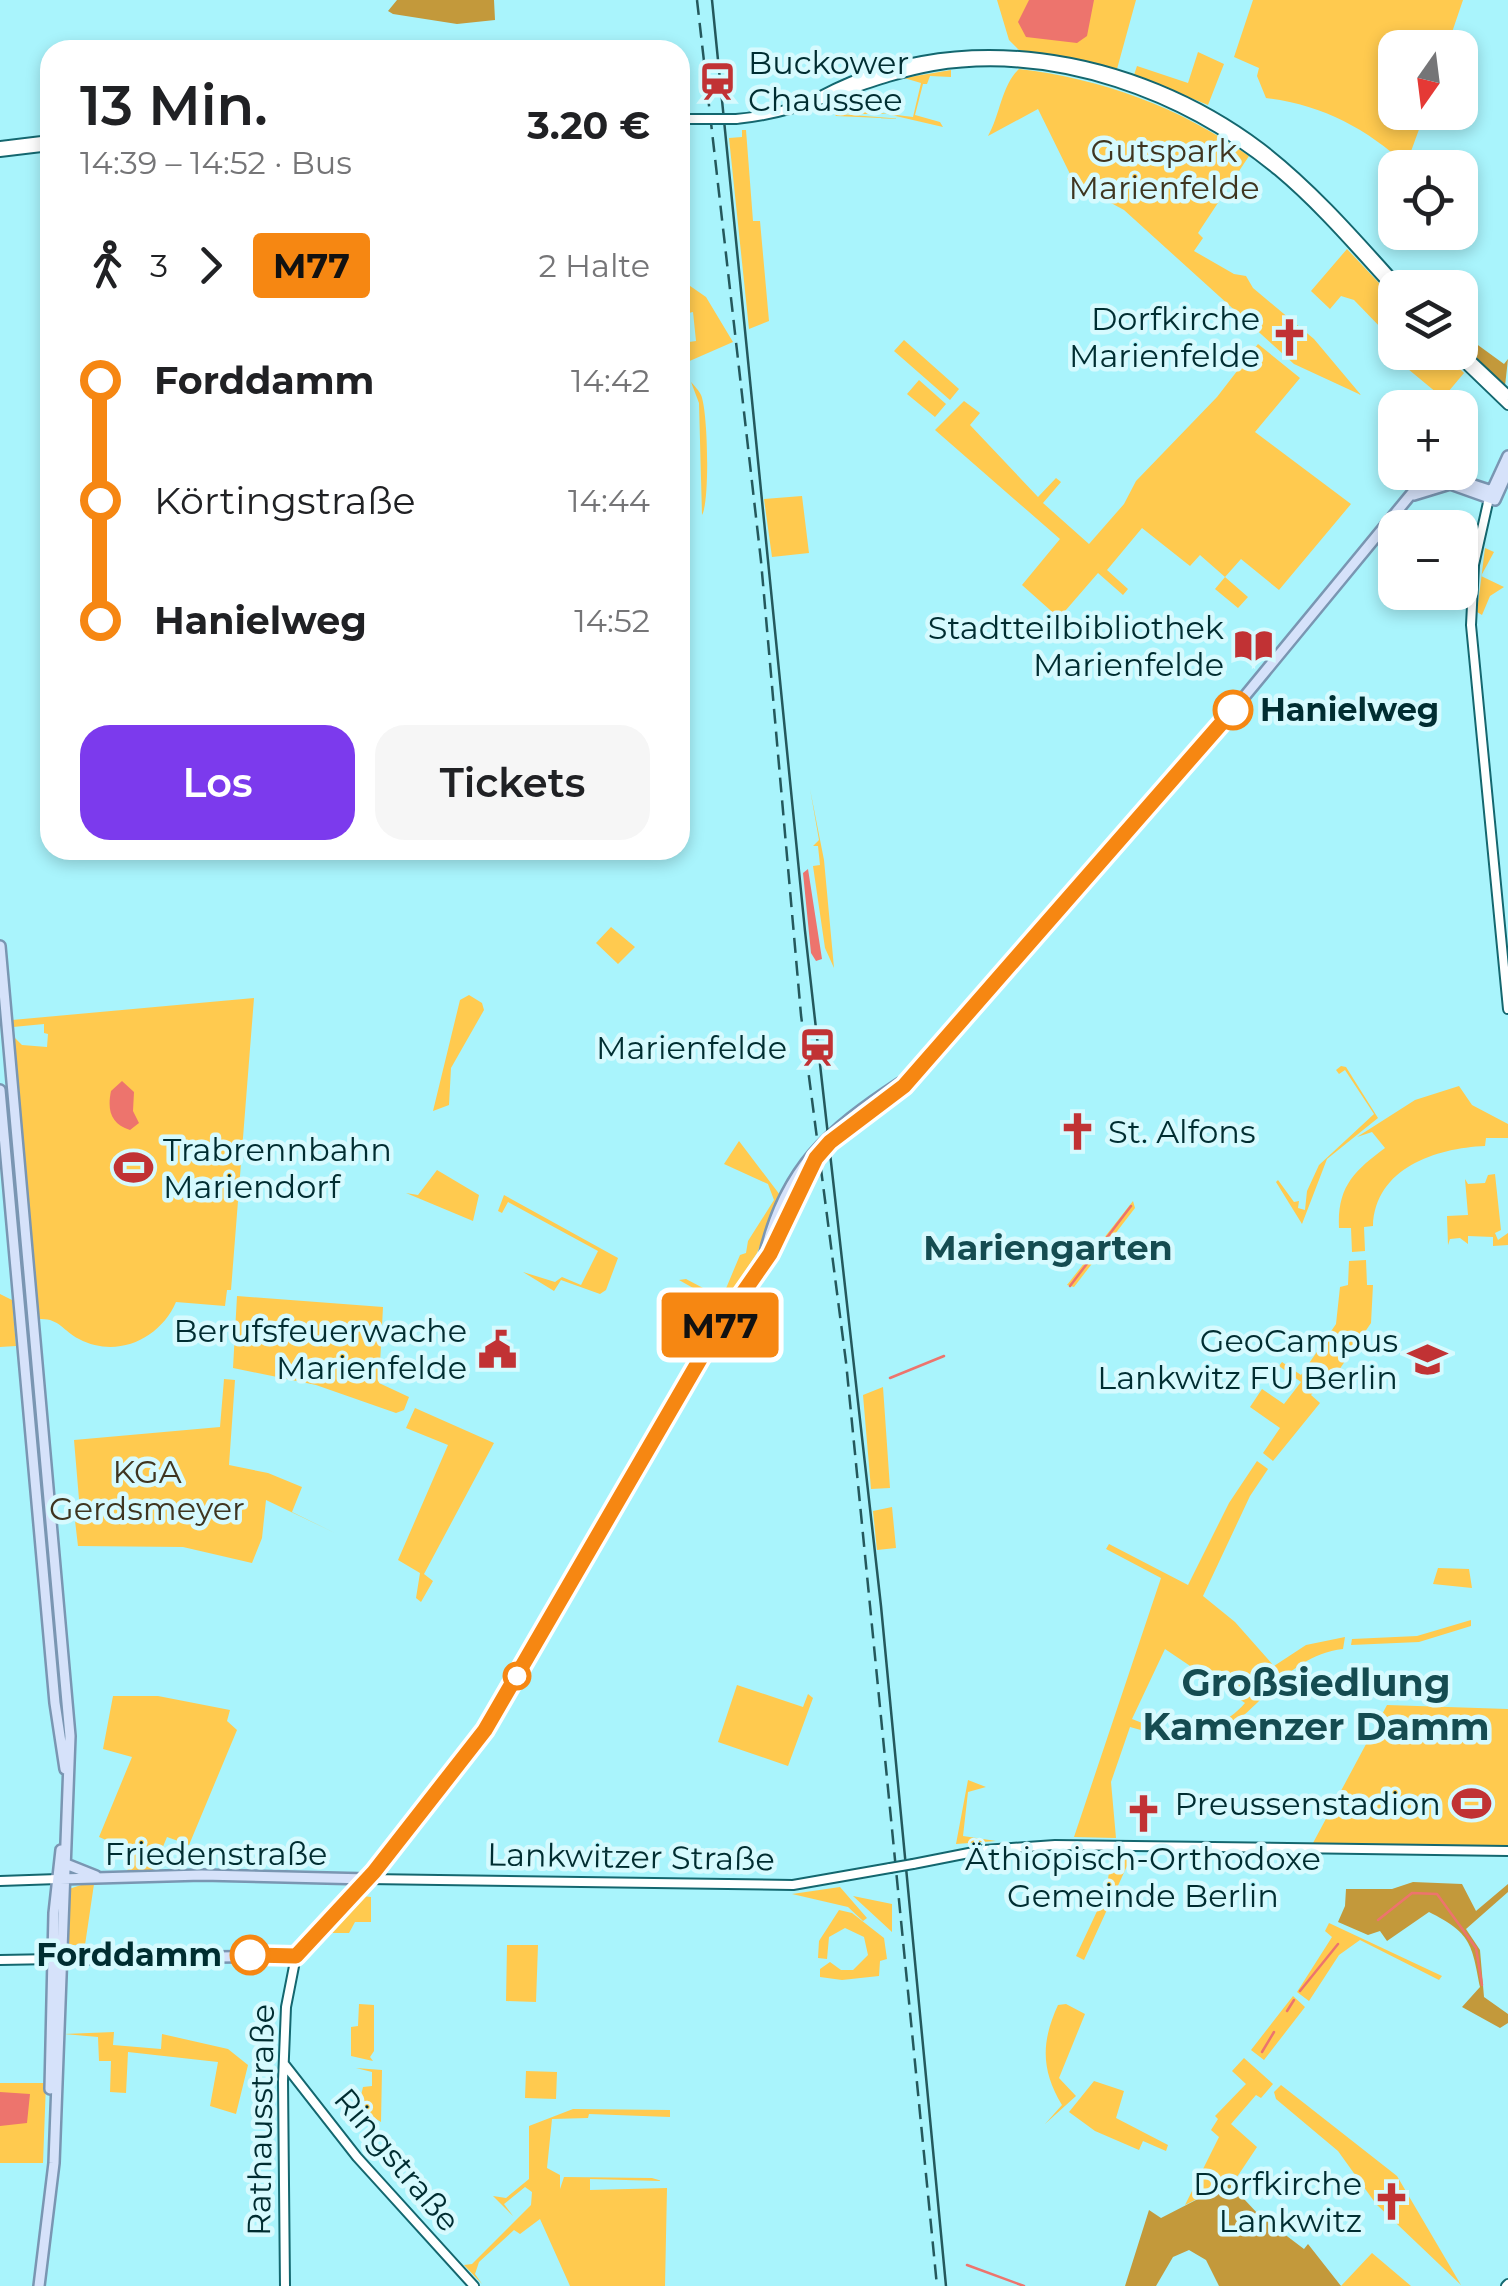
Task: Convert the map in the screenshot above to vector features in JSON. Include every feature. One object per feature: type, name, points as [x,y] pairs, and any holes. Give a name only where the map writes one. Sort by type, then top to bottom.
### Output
[{"type":"main road","points":[[690,119],[736,118],[806,104],[904,64],[978,58],[1022,60],[1124,85],[1224,132],[1286,178],[1379,270]]},
{"type":"main road","points":[[0,149],[40,144]]},
{"type":"main road","points":[[1476,370],[1506,398]]},
{"type":"main road","points":[[1508,456],[1483,526],[1471,590],[1479,726],[1502,911],[1508,1008]]},
{"type":"main road","points":[[1494,495],[1508,471]]},
{"type":"main road","points":[[0,1960],[296,1956],[368,1879],[490,1721],[717,1330],[775,1244],[811,1160],[842,1122],[908,1080],[1240,702],[1422,483],[1442,477],[1494,495]]},
{"type":"main road","points":[[1502,911],[1508,930]]},
{"type":"main road","points":[[0,946],[68,1702],[66,1864],[61,1879]]},
{"type":"main road","points":[[0,1090],[55,1703],[65,1764],[48,2170],[35,2286]]},
{"type":"main road","name":"Lankwitzer Straße","points":[[368,1879],[782,1886],[1037,1846],[1508,1854]]},
{"type":"main road","points":[[66,1864],[101,1878]]},
{"type":"main road","points":[[0,1881],[61,1879]]},
{"type":"main road","name":"Friedenstraße","points":[[61,1879],[368,1879]]},
{"type":"main road","name":"Rathausstraße","points":[[285,2286],[281,2203],[284,2065],[286,2007],[296,1956]]},
{"type":"main road","name":"Ringstraße","points":[[284,2065],[356,2157],[474,2286]]},
{"type":"green space","points":[[997,0],[1136,0],[1117,69],[1019,50],[1009,40]]},
{"type":"green space","points":[[1253,0],[1463,0],[1453,30],[1378,30],[1378,130],[1419,130],[1411,150],[1387,150],[1342,120],[1306,106],[1266,98],[1257,76],[1259,68],[1234,57]]},
{"type":"green space","points":[[1198,52],[1224,64],[1208,105],[1134,75],[1137,66],[1188,83]]},
{"type":"green space","name":"Gutspark Marienfelde","points":[[1019,69],[1081,80],[1139,98],[1195,123],[1249,156],[1198,233],[1203,238],[1194,251],[1234,274],[1246,276],[1253,288],[1314,339],[1361,395],[1294,364],[1124,210],[1067,179],[1071,176],[1038,109],[988,136],[1009,83]]},
{"type":"green space","points":[[951,70],[951,77],[930,76],[927,84],[923,84],[915,115],[940,122],[943,127],[887,114],[839,114],[903,119],[836,116],[831,109],[838,114],[835,104],[857,95],[860,100],[840,108],[913,117],[921,83],[904,78]]},
{"type":"green space","points":[[742,130],[746,130],[753,221],[760,221],[769,321],[749,329],[729,138],[742,137]]},
{"type":"green space","points":[[1347,249],[1378,282],[1378,325],[1354,300],[1341,296],[1330,309],[1311,291]]},
{"type":"green space","points":[[690,286],[706,297],[733,342],[690,361],[690,342],[696,341],[693,312],[690,313]]},
{"type":"green space","points":[[904,340],[959,389],[950,400],[894,351]]},
{"type":"green space","points":[[1258,344],[1300,378],[1255,432],[1351,504],[1279,590],[1241,559],[1225,577],[1200,555],[1190,566],[1142,528],[1107,570],[1128,589],[1123,595],[1098,573],[1059,618],[1022,585],[1060,539],[935,430],[964,401],[980,413],[970,425],[1038,497],[1056,478],[1061,482],[1043,503],[1089,544],[1124,504],[1136,481],[1217,397]]},
{"type":"green space","points":[[1409,370],[1464,373],[1450,390],[1433,390]]},
{"type":"green space","points":[[919,380],[946,404],[935,417],[907,394]]},
{"type":"green space","points":[[691,382],[701,395],[705,418],[707,475],[702,515],[699,403]]},
{"type":"green space","points":[[802,496],[809,553],[772,557],[764,499]]},
{"type":"green space","points":[[1485,548],[1494,552],[1482,575]]},
{"type":"green space","points":[[1481,576],[1504,587],[1490,596],[1482,615],[1477,612]]},
{"type":"green space","points":[[1225,577],[1248,597],[1238,608],[1215,589]]},
{"type":"green space","points":[[810,789],[824,860],[834,968],[825,948],[813,866],[820,865],[818,846],[813,846],[819,840]]},
{"type":"green space","points":[[611,927],[635,947],[618,964],[596,943]]},
{"type":"green space","points":[[469,995],[482,1003],[484,1010],[451,1068],[449,1105],[433,1111],[460,1000]]},
{"type":"green space","name":"Trabrennbahn Mariendorf","points":[[254,998],[231,1290],[227,1290],[225,1306],[176,1302],[169,1315],[148,1335],[136,1342],[108,1347],[93,1345],[56,1323],[39,1319],[13,1036],[22,1045],[47,1047],[48,1034],[44,1033],[44,1024],[13,1027],[12,1020]]},
{"type":"green space","points":[[1346,1067],[1378,1118],[1327,1159],[1302,1224],[1276,1182],[1294,1202],[1299,1201],[1298,1208],[1305,1210],[1307,1191],[1319,1165],[1374,1114],[1345,1070],[1339,1074],[1336,1070]]},
{"type":"green space","points":[[1459,1086],[1472,1105],[1508,1124],[1508,1138],[1486,1138],[1485,1146],[1447,1151],[1411,1165],[1384,1189],[1373,1226],[1364,1227],[1365,1251],[1352,1252],[1351,1228],[1339,1228],[1341,1201],[1356,1173],[1385,1148],[1372,1132],[1357,1137],[1415,1100]]},
{"type":"green space","points":[[739,1141],[780,1195],[757,1253],[723,1305],[679,1280],[686,1279],[722,1298],[740,1255],[746,1253],[748,1241],[774,1200],[768,1184],[724,1164]]},
{"type":"green space","points":[[437,1170],[479,1195],[473,1221],[406,1193],[418,1195]]},
{"type":"green space","points":[[1495,1174],[1501,1230],[1495,1233],[1498,1240],[1508,1233],[1508,1245],[1493,1246],[1493,1237],[1468,1236],[1468,1244],[1460,1238],[1450,1239],[1448,1245],[1447,1216],[1468,1215],[1465,1179],[1468,1184],[1485,1183],[1488,1175]]},
{"type":"green space","points":[[504,1195],[618,1258],[606,1290],[600,1294],[561,1280],[554,1291],[523,1272],[555,1282],[562,1277],[581,1285],[598,1251],[508,1202],[502,1213],[498,1211]]},
{"type":"green space","points":[[1133,1201],[1135,1208],[1074,1287],[1067,1285]]},
{"type":"green space","points":[[1366,1260],[1367,1285],[1373,1285],[1371,1323],[1324,1392],[1318,1387],[1311,1395],[1320,1403],[1273,1461],[1263,1453],[1280,1428],[1250,1407],[1262,1389],[1284,1404],[1301,1382],[1279,1366],[1282,1362],[1301,1375],[1336,1324],[1340,1287],[1348,1285],[1349,1261]]},
{"type":"green space","points":[[0,1294],[12,1300],[16,1346],[0,1347]]},
{"type":"green space","points":[[237,1296],[383,1307],[379,1383],[409,1397],[404,1410],[396,1413],[316,1385],[233,1368]]},
{"type":"green space","name":"KGA Gerdsmeyer","points":[[224,1379],[235,1380],[229,1465],[268,1473],[302,1487],[292,1512],[335,1533],[266,1500],[262,1538],[252,1563],[183,1547],[78,1546],[74,1512],[80,1511],[74,1440],[220,1427]]},
{"type":"green space","points":[[883,1387],[890,1488],[871,1489],[863,1395]]},
{"type":"green space","points":[[415,1408],[494,1443],[424,1574],[433,1581],[421,1602],[416,1598],[420,1573],[398,1560],[448,1445],[406,1428]]},
{"type":"green space","points":[[1257,1461],[1268,1469],[1250,1496],[1203,1596],[1235,1622],[1274,1666],[1306,1645],[1345,1637],[1343,1649],[1316,1656],[1293,1670],[1236,1722],[1215,1735],[1190,1742],[1161,1739],[1164,1731],[1187,1732],[1219,1723],[1245,1703],[1165,1649],[1132,1719],[1150,1726],[1148,1732],[1130,1727],[1111,1782],[1116,1838],[1074,1837],[1161,1578],[1106,1549],[1109,1544],[1188,1585],[1229,1503]]},
{"type":"green space","points":[[892,1507],[896,1548],[877,1550],[873,1511]]},
{"type":"green space","points":[[1438,1568],[1469,1569],[1472,1588],[1433,1584]]},
{"type":"green space","points":[[1471,1620],[1471,1626],[1419,1642],[1351,1645],[1352,1639],[1417,1636]]},
{"type":"green space","points":[[737,1685],[803,1707],[808,1694],[813,1698],[788,1766],[718,1742]]},
{"type":"green space","points":[[113,1696],[158,1696],[230,1710],[227,1721],[237,1730],[189,1845],[167,1837],[152,1873],[126,1874],[134,1852],[99,1837],[132,1757],[103,1749]]},
{"type":"green space","points":[[1387,1705],[1508,1709],[1508,1846],[1313,1843]]},
{"type":"green space","points":[[968,1780],[986,1787],[968,1792],[963,1836],[996,1841],[956,1844]]},
{"type":"green space","points":[[1112,1853],[1129,1853],[1127,1866],[1084,1960],[1076,1956],[1106,1892]]},
{"type":"green space","points":[[94,1884],[85,1945],[69,1945],[65,1941],[69,1889]]},
{"type":"green space","points":[[840,1887],[867,1918],[863,1921],[848,1907],[792,1894]]},
{"type":"green space","points":[[362,1896],[371,1897],[371,1922],[355,1922],[349,1933],[325,1933]]},
{"type":"green space","points":[[853,1896],[892,1904],[892,1932]]},
{"type":"green space","points":[[839,1910],[852,1913],[884,1938],[887,1959],[880,1961],[879,1976],[842,1980],[820,1977],[820,1969],[830,1962],[841,1970],[853,1970],[868,1955],[864,1937],[845,1928],[829,1937],[827,1959],[818,1958],[819,1941]]},
{"type":"green space","points":[[1329,1923],[1442,1976],[1439,1980],[1360,1940],[1339,1955],[1309,2001],[1297,1992],[1332,1937],[1325,1931]]},
{"type":"green space","points":[[507,1945],[538,1945],[536,2002],[506,2001]]},
{"type":"green space","points":[[1293,1996],[1305,2007],[1264,2060],[1251,2050]]},
{"type":"green space","points":[[359,2004],[374,2005],[374,2051],[370,2057],[373,2061],[351,2056],[351,2027],[358,2026]]},
{"type":"green space","points":[[1066,2004],[1085,2014],[1059,2078],[1076,2096],[1045,2124],[1062,2105],[1050,2080],[1046,2044],[1058,2005]]},
{"type":"green space","points":[[114,2032],[113,2045],[161,2049],[162,2034],[228,2049],[248,2065],[236,2114],[210,2106],[218,2062],[128,2052],[126,2093],[110,2092],[111,2061],[99,2061],[98,2037],[64,2034]]},
{"type":"green space","points":[[1244,2058],[1273,2084],[1261,2098],[1256,2095],[1231,2124],[1257,2147],[1235,2180],[1185,2205],[1219,2137],[1211,2130],[1218,2119],[1215,2116],[1246,2084],[1232,2071]]},
{"type":"green space","points":[[356,2068],[382,2070],[381,2122],[358,2108],[363,2087],[372,2086],[372,2072]]},
{"type":"green space","points":[[526,2071],[557,2072],[556,2099],[525,2098]]},
{"type":"green space","points":[[1094,2081],[1124,2091],[1116,2118],[1168,2145],[1166,2151],[1143,2141],[1139,2150],[1095,2131],[1069,2112]]},
{"type":"green space","points":[[0,2083],[46,2083],[43,2163],[0,2163]]},
{"type":"green space","points":[[1281,2085],[1397,2176],[1461,2285],[1376,2204],[1338,2151],[1276,2099],[1274,2092]]},
{"type":"green space","points":[[573,2109],[670,2110],[670,2117],[589,2114],[588,2118],[552,2119],[547,2168],[560,2175],[560,2189],[564,2177],[662,2181],[590,2179],[590,2190],[667,2188],[665,2286],[570,2286],[540,2219],[520,2234],[514,2230],[479,2262],[475,2274],[482,2284],[464,2265],[472,2264],[531,2205],[532,2192],[525,2187],[504,2204],[513,2216],[493,2196],[506,2198],[529,2179],[529,2126]]},
{"type":"green space","points":[[1372,2253],[1411,2286],[1341,2286]]},
{"type":"shaded area","points":[[397,0],[494,0],[495,20],[457,24],[393,14],[388,11]]},
{"type":"shaded area","points":[[1029,0],[1094,0],[1087,36],[1077,43],[1026,37],[1018,22]]},
{"type":"shaded area","points":[[1478,345],[1504,364],[1508,359],[1505,386],[1478,359]]},
{"type":"shaded area","points":[[808,869],[822,959],[816,961],[811,953],[803,873]]},
{"type":"shaded area","points":[[122,1081],[134,1092],[133,1111],[139,1123],[130,1130],[118,1124],[110,1111],[111,1091]]},
{"type":"shaded area","points":[[1413,1882],[1462,1884],[1476,1911],[1508,1884],[1508,1892],[1466,1929],[1480,1950],[1484,1997],[1508,2014],[1508,2023],[1500,2028],[1462,2007],[1480,1987],[1477,1972],[1467,1941],[1443,1919],[1429,1912],[1387,1941],[1380,1931],[1368,1935],[1338,1922],[1345,1906],[1346,1889],[1392,1889]]},
{"type":"shaded area","points":[[0,2092],[30,2094],[27,2123],[0,2126]]},
{"type":"shaded area","points":[[1229,2183],[1259,2215],[1304,2249],[1308,2244],[1341,2286],[1219,2286],[1206,2260],[1189,2250],[1173,2257],[1156,2286],[1125,2286],[1149,2210],[1161,2218]]},
{"type":"waterway","points":[[1070,1286],[1131,1206]]},
{"type":"waterway","points":[[890,1378],[944,1356]]},
{"type":"waterway","points":[[1378,1920],[1412,1893],[1437,1894],[1476,1948],[1482,1985]]},
{"type":"waterway","points":[[1300,1991],[1338,1944]]},
{"type":"waterway","points":[[1287,2011],[1294,2000]]},
{"type":"waterway","points":[[1262,2052],[1274,2032]]},
{"type":"waterway","points":[[967,2265],[1024,2286]]},
{"type":"tram line","points":[[712,0],[805,931],[881,1606],[946,2286]]},
{"type":"railway","points":[[697,0],[761,561],[801,1015],[846,1362],[937,2286]]},
{"type":"bus line","name":"M77","points":[[250,1955],[296,1956],[374,1872],[485,1730],[717,1330],[770,1254],[797,1190],[816,1158],[830,1142],[904,1086],[1233,710]]},
{"type":"place","name":"Buckower Chaussee","points":[[718,81]]},
{"type":"place","name":"Dorfkirche Marienfelde","points":[[1290,337]]},
{"type":"place","name":"Stadtteilbibliothek Marienfelde","points":[[1254,646]]},
{"type":"place","name":"Hanielweg","points":[[1233,710]]},
{"type":"place","name":"Marienfelde","points":[[817,1048]]},
{"type":"place","name":"St. Alfons","points":[[1078,1132]]},
{"type":"place","name":"Trabrennbahn Mariendorf","points":[[133,1168]]},
{"type":"place","name":"Berufsfeuerwache Marienfelde","points":[[497,1349]]},
{"type":"place","name":"GeoCampus Lankwitz FU Berlin","points":[[1428,1359]]},
{"type":"place","name":"Preussenstadion","points":[[1471,1804]]},
{"type":"place","name":"Äthiopisch-Orthodoxe Gemeinde Berlin","points":[[1143,1814]]},
{"type":"place","name":"Forddamm","points":[[250,1955]]},
{"type":"place","name":"Dorfkirche Lankwitz","points":[[1392,2202]]},
{"type":"district","name":"Mariengarten","points":[[1048,1248]]},
{"type":"district","name":"Großsiedlung Kamenzer Damm","points":[[1316,1705]]}]
